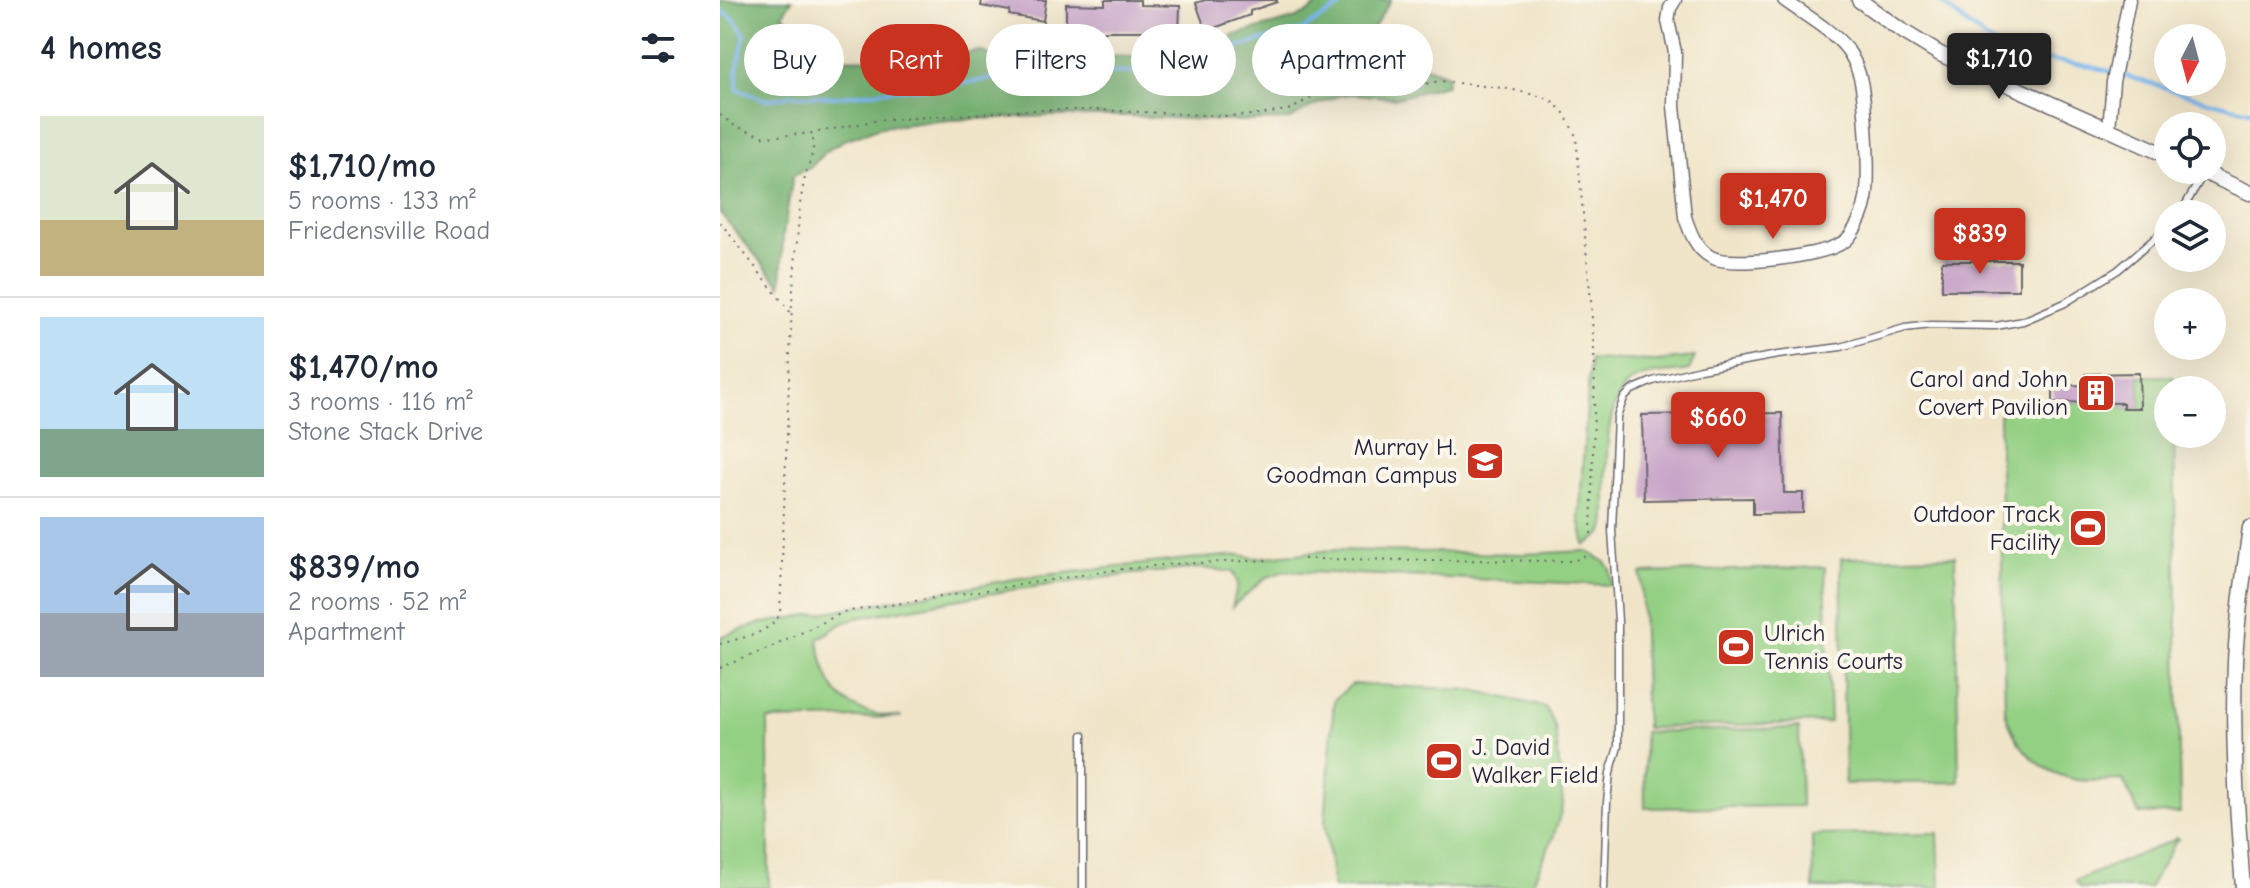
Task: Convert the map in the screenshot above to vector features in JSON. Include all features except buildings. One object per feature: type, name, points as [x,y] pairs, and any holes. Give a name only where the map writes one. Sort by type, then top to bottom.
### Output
[{"type":"street","points":[[1675,0],[1668,21],[1675,52],[1674,106],[1685,217],[1700,247],[1711,257],[1737,263],[1795,256],[1840,245],[1851,234],[1866,199],[1864,109],[1859,73],[1846,48],[1784,0]]},
{"type":"street","points":[[1859,0],[1940,54],[2154,150]]},
{"type":"street","points":[[2109,129],[2113,82],[2129,0]]},
{"type":"street","points":[[2226,182],[2250,193]]},
{"type":"street","points":[[2243,888],[2234,738],[2250,528]]},
{"type":"lane","points":[[1604,888],[1607,802],[1610,773],[1618,747],[1618,621],[1612,530],[1617,417],[1624,398],[1632,390],[1653,381],[1700,369],[1841,347],[1905,328],[1931,325],[1996,326],[2023,321],[2065,303],[2118,270],[2154,239]]},
{"type":"lane","points":[[1083,735],[1083,888]]},
{"type":"path","points":[[720,115],[735,126],[766,137],[813,133],[873,121],[1028,110],[1259,115],[1292,109],[1337,88],[1394,90],[1440,81],[1510,89],[1550,99],[1564,113],[1576,136],[1595,369],[1591,536]]},
{"type":"path","points":[[720,644],[774,623],[780,614],[792,314],[800,204],[813,151],[813,133]]},
{"type":"path","points":[[720,222],[792,314]]},
{"type":"path","points":[[1304,559],[1573,561],[1585,556]]},
{"type":"path","points":[[720,668],[844,612],[1114,570],[1272,560]]},
{"type":"green space","points":[[720,0],[792,0],[783,14],[790,24],[744,24],[744,96],[844,96],[844,58],[860,59],[860,96],[970,96],[970,52],[979,51],[986,53],[986,96],[1115,96],[1115,57],[1131,57],[1131,96],[1236,96],[1236,35],[1252,30],[1252,96],[1339,96],[1288,120],[1045,116],[881,127],[844,140],[825,152],[810,168],[793,175],[783,235],[781,286],[720,213]]},
{"type":"green space","points":[[1323,0],[1391,0],[1376,24],[1276,24],[1309,12]]},
{"type":"green space","points":[[1433,70],[1448,75],[1446,85],[1433,88]]},
{"type":"green space","points":[[1695,357],[1689,370],[1647,375],[1634,380],[1616,402],[1608,436],[1604,528],[1599,536],[1585,545],[1579,519],[1590,359],[1656,361]]},
{"type":"green space","name":"Outdoor Track Facility","points":[[2139,376],[2154,376],[2154,448],[2174,448],[2180,813],[2139,814],[2123,780],[2078,780],[2041,765],[2022,747],[2005,710],[1999,416],[2012,402],[2123,403],[2123,408],[2140,408]]},
{"type":"green space","points":[[1334,550],[1523,554],[1586,551],[1604,561],[1610,569],[1611,585],[1284,571],[1265,578],[1232,607],[1238,584],[1233,572],[1202,568],[1011,590],[856,618],[818,639],[833,687],[852,706],[866,712],[902,717],[768,720],[769,888],[720,888],[720,637],[758,624],[1020,578],[1187,559],[1240,555],[1255,558]]},
{"type":"green space","points":[[1955,556],[1959,782],[1845,784],[1841,558]]},
{"type":"green space","name":"Ulrich Tennis Courts","points":[[1825,567],[1830,722],[1646,728],[1641,573]]},
{"type":"green space","name":"J. David Walker Field","points":[[1352,684],[1473,690],[1545,707],[1555,726],[1563,805],[1553,838],[1530,888],[1333,888],[1325,823],[1334,700]]},
{"type":"green space","points":[[1799,728],[1801,806],[1645,808],[1644,732]]},
{"type":"green space","points":[[1938,833],[1940,888],[1813,888],[1812,835]]},
{"type":"green space","points":[[2176,837],[2179,839],[2149,888],[2081,888],[2075,881],[2174,840]]},
{"type":"waterway","points":[[720,10],[735,20],[745,35],[737,69],[737,89],[766,100],[792,95],[834,97],[944,87],[1019,74],[1165,72],[1207,55],[1302,30],[1351,0]]},
{"type":"waterway","points":[[1938,0],[2001,48],[2037,58],[2097,68],[2250,111]]},
{"type":"place","name":"Carol and John Covert Pavilion","points":[[2096,393]]},
{"type":"place","name":"Murray H. Goodman Campus","points":[[1485,461]]},
{"type":"place","name":"Outdoor Track Facility","points":[[2088,528]]},
{"type":"place","name":"Ulrich Tennis Courts","points":[[1736,647]]},
{"type":"place","name":"J. David Walker Field","points":[[1444,761]]}]
